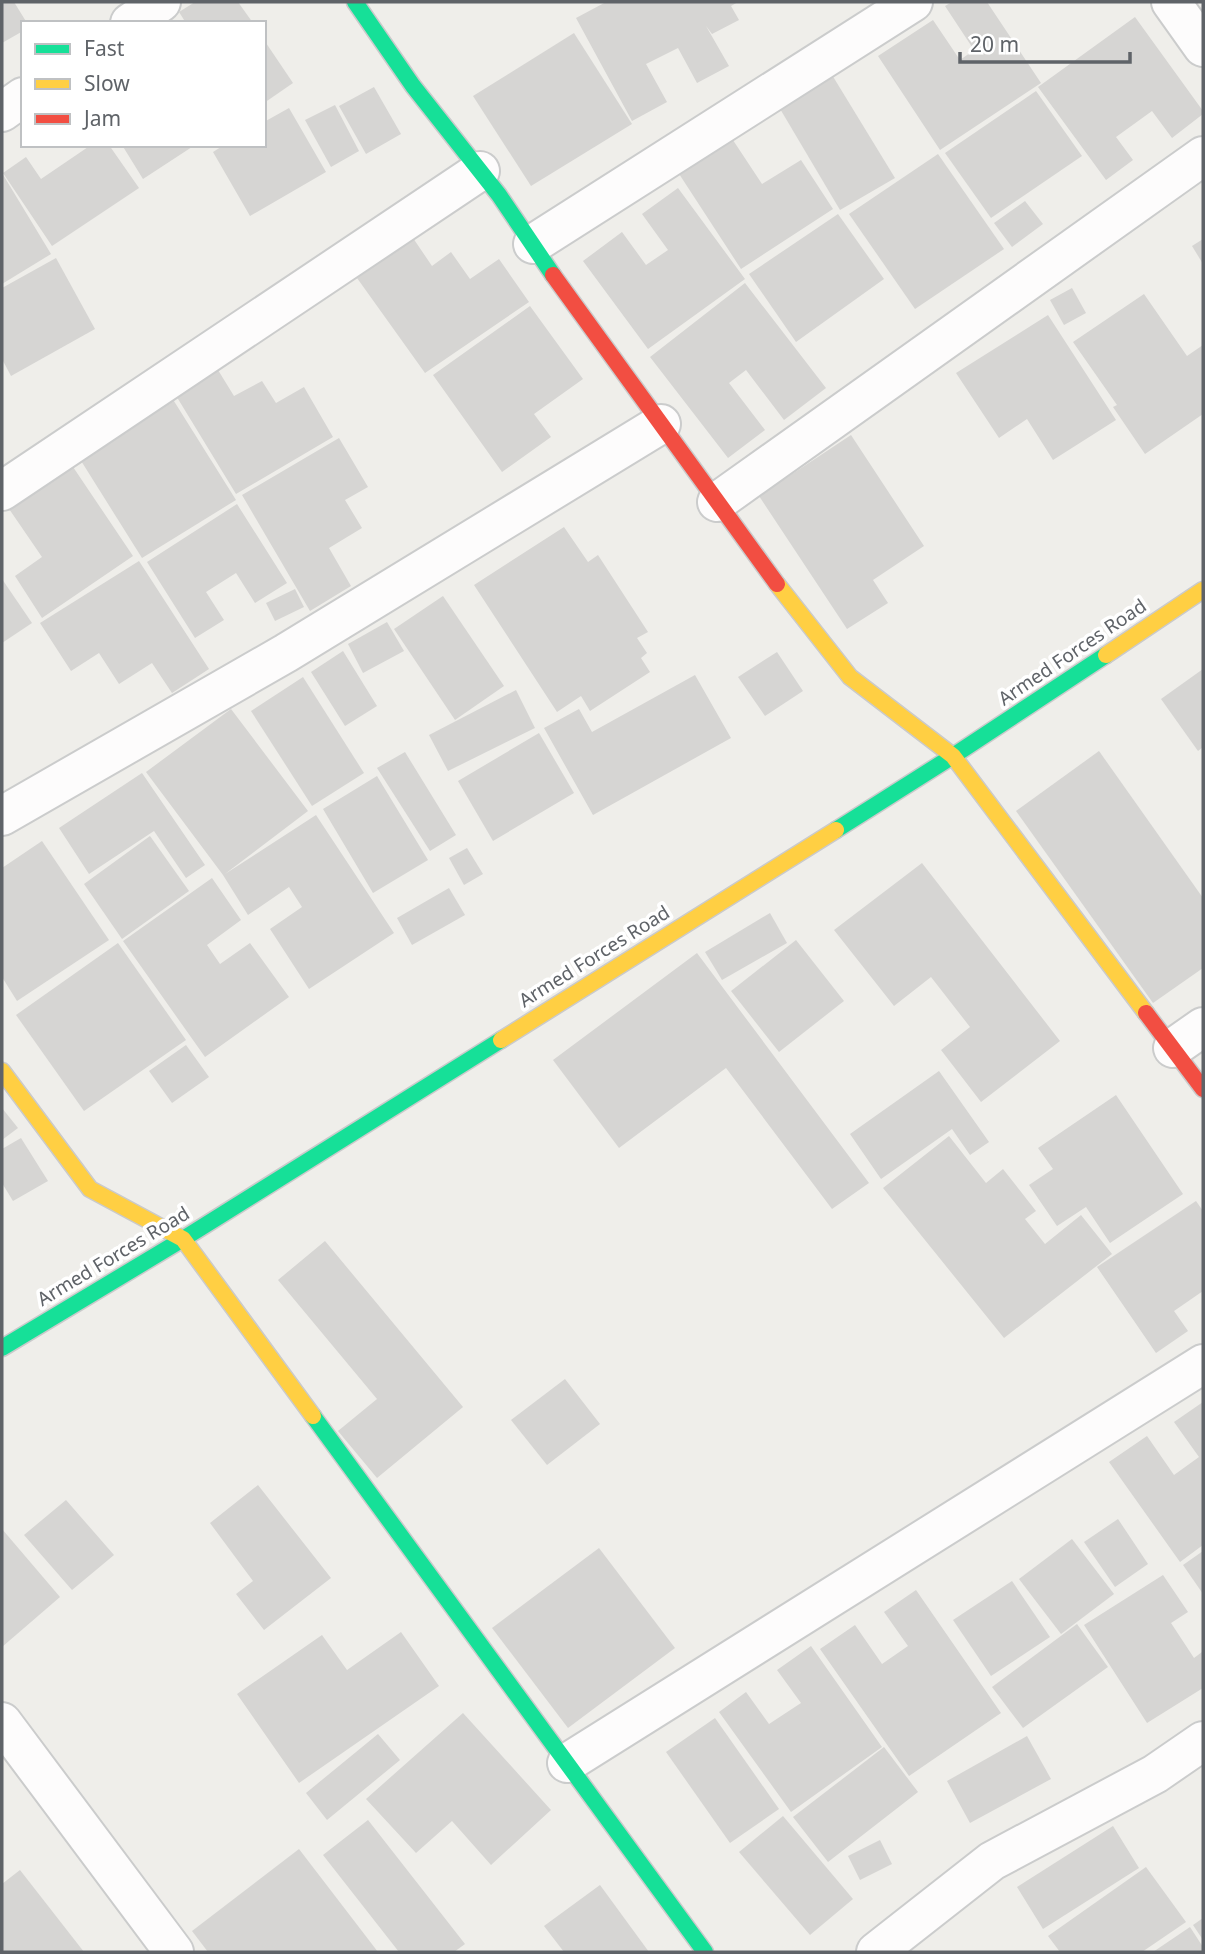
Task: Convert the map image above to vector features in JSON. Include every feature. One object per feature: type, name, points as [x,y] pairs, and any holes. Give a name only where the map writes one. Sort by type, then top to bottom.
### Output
[{"type":"street","points":[[133,21],[161,2]]},
{"type":"street","points":[[533,244],[913,2]]},
{"type":"street","points":[[1171,2],[1203,47]]},
{"type":"street","points":[[359,3],[413,86],[480,171],[782,591],[850,677],[953,757],[1203,1089]]},
{"type":"street","points":[[2,111],[21,98]]},
{"type":"street","points":[[717,502],[1203,156]]},
{"type":"street","points":[[2,491],[480,171]]},
{"type":"street","points":[[2,816],[286,653],[661,424]]},
{"type":"street","name":"Armed Forces Road","points":[[2,1348],[183,1239],[953,757],[1203,590]]},
{"type":"street","points":[[1173,1048],[1203,1027]]},
{"type":"street","points":[[2,1071],[90,1189],[183,1239],[705,1952]]},
{"type":"street","points":[[567,1763],[1203,1364]]},
{"type":"street","points":[[2,1722],[174,1952]]},
{"type":"street","points":[[876,1952],[992,1861],[1155,1774],[1203,1741]]},
{"type":"building","points":[[2,2],[14,2],[26,21],[21,21],[21,32],[2,43]]},
{"type":"building","points":[[195,2],[238,2],[252,21],[185,21],[179,12]]},
{"type":"building","points":[[606,2],[738,2],[731,6],[739,20],[712,34],[706,26],[729,66],[697,83],[678,48],[646,64],[667,102],[632,121],[576,18]]},
{"type":"building","points":[[952,2],[987,2],[1041,83],[940,150],[878,56],[933,20],[960,60],[974,50],[945,6]]},
{"type":"building","points":[[1135,17],[1203,114],[1172,138],[1152,111],[1116,137],[1133,160],[1106,180],[1038,87]]},
{"type":"building","points":[[574,33],[632,124],[531,186],[473,96]]},
{"type":"building","points":[[266,43],[293,83],[266,102]]},
{"type":"building","points":[[829,70],[895,178],[840,210],[776,102]]},
{"type":"building","points":[[374,87],[401,134],[366,154],[339,106]]},
{"type":"building","points":[[1036,91],[1082,156],[991,218],[945,153]]},
{"type":"building","points":[[335,105],[359,151],[331,167],[305,120]]},
{"type":"building","points":[[289,108],[326,172],[250,216],[213,152],[221,147],[266,147],[266,121]]},
{"type":"building","points":[[723,125],[762,184],[801,160],[833,209],[741,269],[670,160]]},
{"type":"building","points":[[88,147],[110,147],[139,188],[52,246],[3,173],[26,157],[41,179]]},
{"type":"building","points":[[123,147],[192,147],[143,179]]},
{"type":"building","points":[[938,154],[1004,249],[915,309],[849,214]]},
{"type":"building","points":[[2,173],[51,254],[2,284]]},
{"type":"building","points":[[678,188],[745,279],[648,349],[583,261],[622,232],[646,265],[668,250],[642,214]]},
{"type":"building","points":[[1025,201],[1043,224],[1012,247],[994,223]]},
{"type":"building","points":[[838,214],[884,279],[796,342],[749,274]]},
{"type":"building","points":[[413,238],[432,266],[451,252],[470,279],[499,259],[529,302],[425,373],[357,278]]},
{"type":"building","points":[[1203,239],[1203,264],[1192,246]]},
{"type":"building","points":[[56,258],[95,329],[11,376],[2,359],[2,288]]},
{"type":"building","points":[[745,283],[826,388],[784,420],[746,370],[729,383],[765,430],[728,458],[650,357]]},
{"type":"building","points":[[1072,288],[1086,313],[1064,325],[1050,300]]},
{"type":"building","points":[[1144,294],[1187,356],[1203,345],[1203,414],[1145,454],[1113,407],[1117,405],[1073,342]]},
{"type":"building","points":[[530,306],[583,379],[534,414],[551,437],[502,472],[433,375]]},
{"type":"building","points":[[1048,315],[1116,420],[1053,460],[1027,419],[999,438],[956,373]]},
{"type":"building","points":[[218,370],[234,396],[262,381],[276,403],[304,387],[333,437],[236,494],[175,394]]},
{"type":"building","points":[[167,390],[236,500],[142,558],[73,448]]},
{"type":"building","points":[[851,435],[924,546],[873,580],[888,603],[847,629],[759,496]]},
{"type":"building","points":[[339,438],[368,487],[345,500],[362,528],[329,548],[351,586],[310,611],[242,495]]},
{"type":"building","points":[[69,461],[133,556],[42,618],[15,576],[42,557],[5,503]]},
{"type":"building","points":[[237,504],[287,583],[255,603],[236,573],[206,592],[224,620],[195,638],[147,562]]},
{"type":"building","points":[[564,527],[588,562],[598,555],[648,632],[637,638],[647,653],[641,658],[650,672],[590,711],[581,696],[557,712],[474,585]]},
{"type":"building","points":[[139,561],[209,669],[172,693],[152,663],[119,684],[99,653],[71,671],[40,623]]},
{"type":"building","points":[[2,579],[32,623],[2,643]]},
{"type":"building","points":[[295,589],[304,607],[275,621],[266,603]]},
{"type":"building","points":[[443,596],[504,686],[455,720],[394,629]]},
{"type":"building","points":[[387,622],[404,651],[363,673],[348,644]]},
{"type":"building","points":[[343,651],[377,706],[345,726],[311,672]]},
{"type":"building","points":[[777,652],[803,691],[765,716],[738,677]]},
{"type":"building","points":[[1203,669],[1203,747],[1198,751],[1161,699]]},
{"type":"building","points":[[695,675],[731,738],[593,815],[544,728],[579,709],[592,732]]},
{"type":"building","points":[[303,677],[364,773],[312,806],[251,711]]},
{"type":"building","points":[[516,690],[535,728],[448,771],[429,735]]},
{"type":"building","points":[[231,709],[308,811],[225,874],[316,815],[394,933],[309,989],[270,929],[302,907],[289,887],[248,915],[223,875],[146,772]]},
{"type":"building","points":[[539,733],[574,793],[493,841],[458,781]]},
{"type":"building","points":[[1099,751],[1203,898],[1203,968],[1153,1003],[1016,811]]},
{"type":"building","points":[[405,752],[456,835],[430,851],[377,768]]},
{"type":"building","points":[[142,773],[205,865],[186,878],[154,831],[89,874],[59,828]]},
{"type":"building","points":[[377,776],[428,860],[373,893],[323,809]]},
{"type":"building","points":[[150,836],[189,891],[122,939],[84,884]]},
{"type":"building","points":[[42,841],[109,940],[17,1001],[2,977],[2,868]]},
{"type":"building","points":[[467,848],[483,874],[464,885],[449,858]]},
{"type":"building","points":[[922,863],[1060,1041],[981,1102],[941,1050],[970,1027],[931,977],[894,1006],[834,930]]},
{"type":"building","points":[[212,878],[241,920],[207,945],[220,964],[250,943],[289,997],[205,1057],[123,941]]},
{"type":"building","points":[[449,888],[465,915],[412,945],[397,918]]},
{"type":"building","points":[[770,913],[787,943],[722,980],[705,952]]},
{"type":"building","points":[[796,940],[844,1001],[779,1052],[731,991]]},
{"type":"building","points":[[118,943],[186,1040],[84,1111],[16,1015]]},
{"type":"building","points":[[697,953],[869,1183],[832,1209],[726,1068],[619,1148],[553,1060]]},
{"type":"building","points":[[186,1045],[209,1077],[172,1103],[149,1071]]},
{"type":"building","points":[[939,1071],[989,1142],[970,1155],[952,1129],[881,1179],[850,1134]]},
{"type":"building","points":[[1116,1095],[1183,1194],[1110,1243],[1086,1207],[1057,1226],[1029,1185],[1053,1169],[1038,1148]]},
{"type":"building","points":[[2,1108],[18,1128],[2,1140]]},
{"type":"building","points":[[949,1136],[986,1183],[1003,1169],[1036,1211],[1025,1219],[1045,1244],[1081,1215],[1112,1254],[1004,1338],[883,1188]]},
{"type":"building","points":[[21,1138],[48,1181],[13,1201],[2,1183],[2,1149]]},
{"type":"building","points":[[1196,1201],[1203,1211],[1203,1291],[1174,1311],[1188,1331],[1156,1353],[1097,1267]]},
{"type":"building","points":[[325,1241],[463,1407],[377,1478],[338,1431],[377,1399],[278,1280]]},
{"type":"building","points":[[565,1379],[600,1424],[547,1465],[511,1420]]},
{"type":"building","points":[[1203,1402],[1203,1545],[1180,1562],[1109,1462],[1147,1436],[1174,1475],[1199,1457],[1174,1422]]},
{"type":"building","points":[[258,1485],[331,1578],[264,1630],[236,1594],[253,1581],[210,1523]]},
{"type":"building","points":[[66,1500],[114,1555],[72,1590],[24,1535]]},
{"type":"building","points":[[1118,1519],[1148,1564],[1115,1587],[1084,1542]]},
{"type":"building","points":[[2,1529],[60,1597],[2,1647]]},
{"type":"building","points":[[1072,1539],[1114,1594],[1061,1634],[1019,1579]]},
{"type":"building","points":[[599,1548],[675,1648],[568,1728],[492,1628]]},
{"type":"building","points":[[1203,1551],[1203,1594],[1183,1565]]},
{"type":"building","points":[[1163,1575],[1188,1612],[1171,1623],[1194,1658],[1202,1652],[1203,1654],[1203,1688],[1147,1723],[1084,1625]]},
{"type":"building","points":[[1012,1581],[1050,1637],[991,1676],[953,1620]]},
{"type":"building","points":[[916,1590],[1001,1713],[909,1776],[820,1649],[855,1625],[882,1664],[908,1646],[884,1612]]},
{"type":"building","points":[[1077,1624],[1108,1667],[1023,1728],[992,1687]]},
{"type":"building","points":[[401,1632],[439,1686],[299,1783],[237,1694],[322,1635],[347,1670]]},
{"type":"building","points":[[811,1646],[882,1747],[791,1812],[719,1712],[746,1692],[769,1724],[801,1703],[777,1670]]},
{"type":"building","points":[[463,1713],[551,1810],[491,1865],[452,1821],[416,1853],[366,1799]]},
{"type":"building","points":[[715,1718],[779,1809],[730,1843],[666,1752]]},
{"type":"building","points":[[378,1734],[400,1760],[327,1820],[306,1793]]},
{"type":"building","points":[[1027,1736],[1051,1779],[970,1823],[947,1781]]},
{"type":"building","points":[[884,1747],[918,1792],[828,1862],[793,1817]]},
{"type":"building","points":[[783,1816],[853,1899],[810,1935],[739,1852]]},
{"type":"building","points":[[368,1820],[465,1944],[454,1952],[399,1952],[323,1855]]},
{"type":"building","points":[[1113,1826],[1139,1868],[1043,1929],[1017,1887]]},
{"type":"building","points":[[880,1840],[892,1864],[860,1880],[848,1856]]},
{"type":"building","points":[[299,1849],[378,1952],[208,1952],[192,1931]]},
{"type":"building","points":[[1146,1867],[1186,1922],[1142,1952],[1060,1952],[1048,1936]]},
{"type":"building","points":[[20,1870],[84,1952],[2,1952],[2,1884]]},
{"type":"building","points":[[600,1885],[649,1952],[564,1952],[544,1926]]},
{"type":"building","points":[[1203,1918],[1203,1940],[1193,1925]]},
{"type":"building","points":[[1190,1927],[1203,1947],[1203,1952],[1153,1952]]},
{"type":"traffic: fast","points":[[355,2],[413,86],[499,195],[553,275]]},
{"type":"traffic: fast","points":[[836,830],[1106,655]]},
{"type":"traffic: fast","points":[[2,1348],[183,1239],[501,1040]]},
{"type":"traffic: fast","points":[[313,1416],[705,1952]]},
{"type":"traffic: slow","points":[[777,584],[850,677],[953,756],[1146,1013]]},
{"type":"traffic: slow","points":[[1106,655],[1203,590]]},
{"type":"traffic: slow","points":[[501,1040],[836,830]]},
{"type":"traffic: slow","points":[[2,1071],[90,1189],[183,1239],[313,1416]]},
{"type":"traffic: jam","points":[[553,275],[777,584]]},
{"type":"traffic: jam","points":[[1146,1013],[1203,1089]]}]
